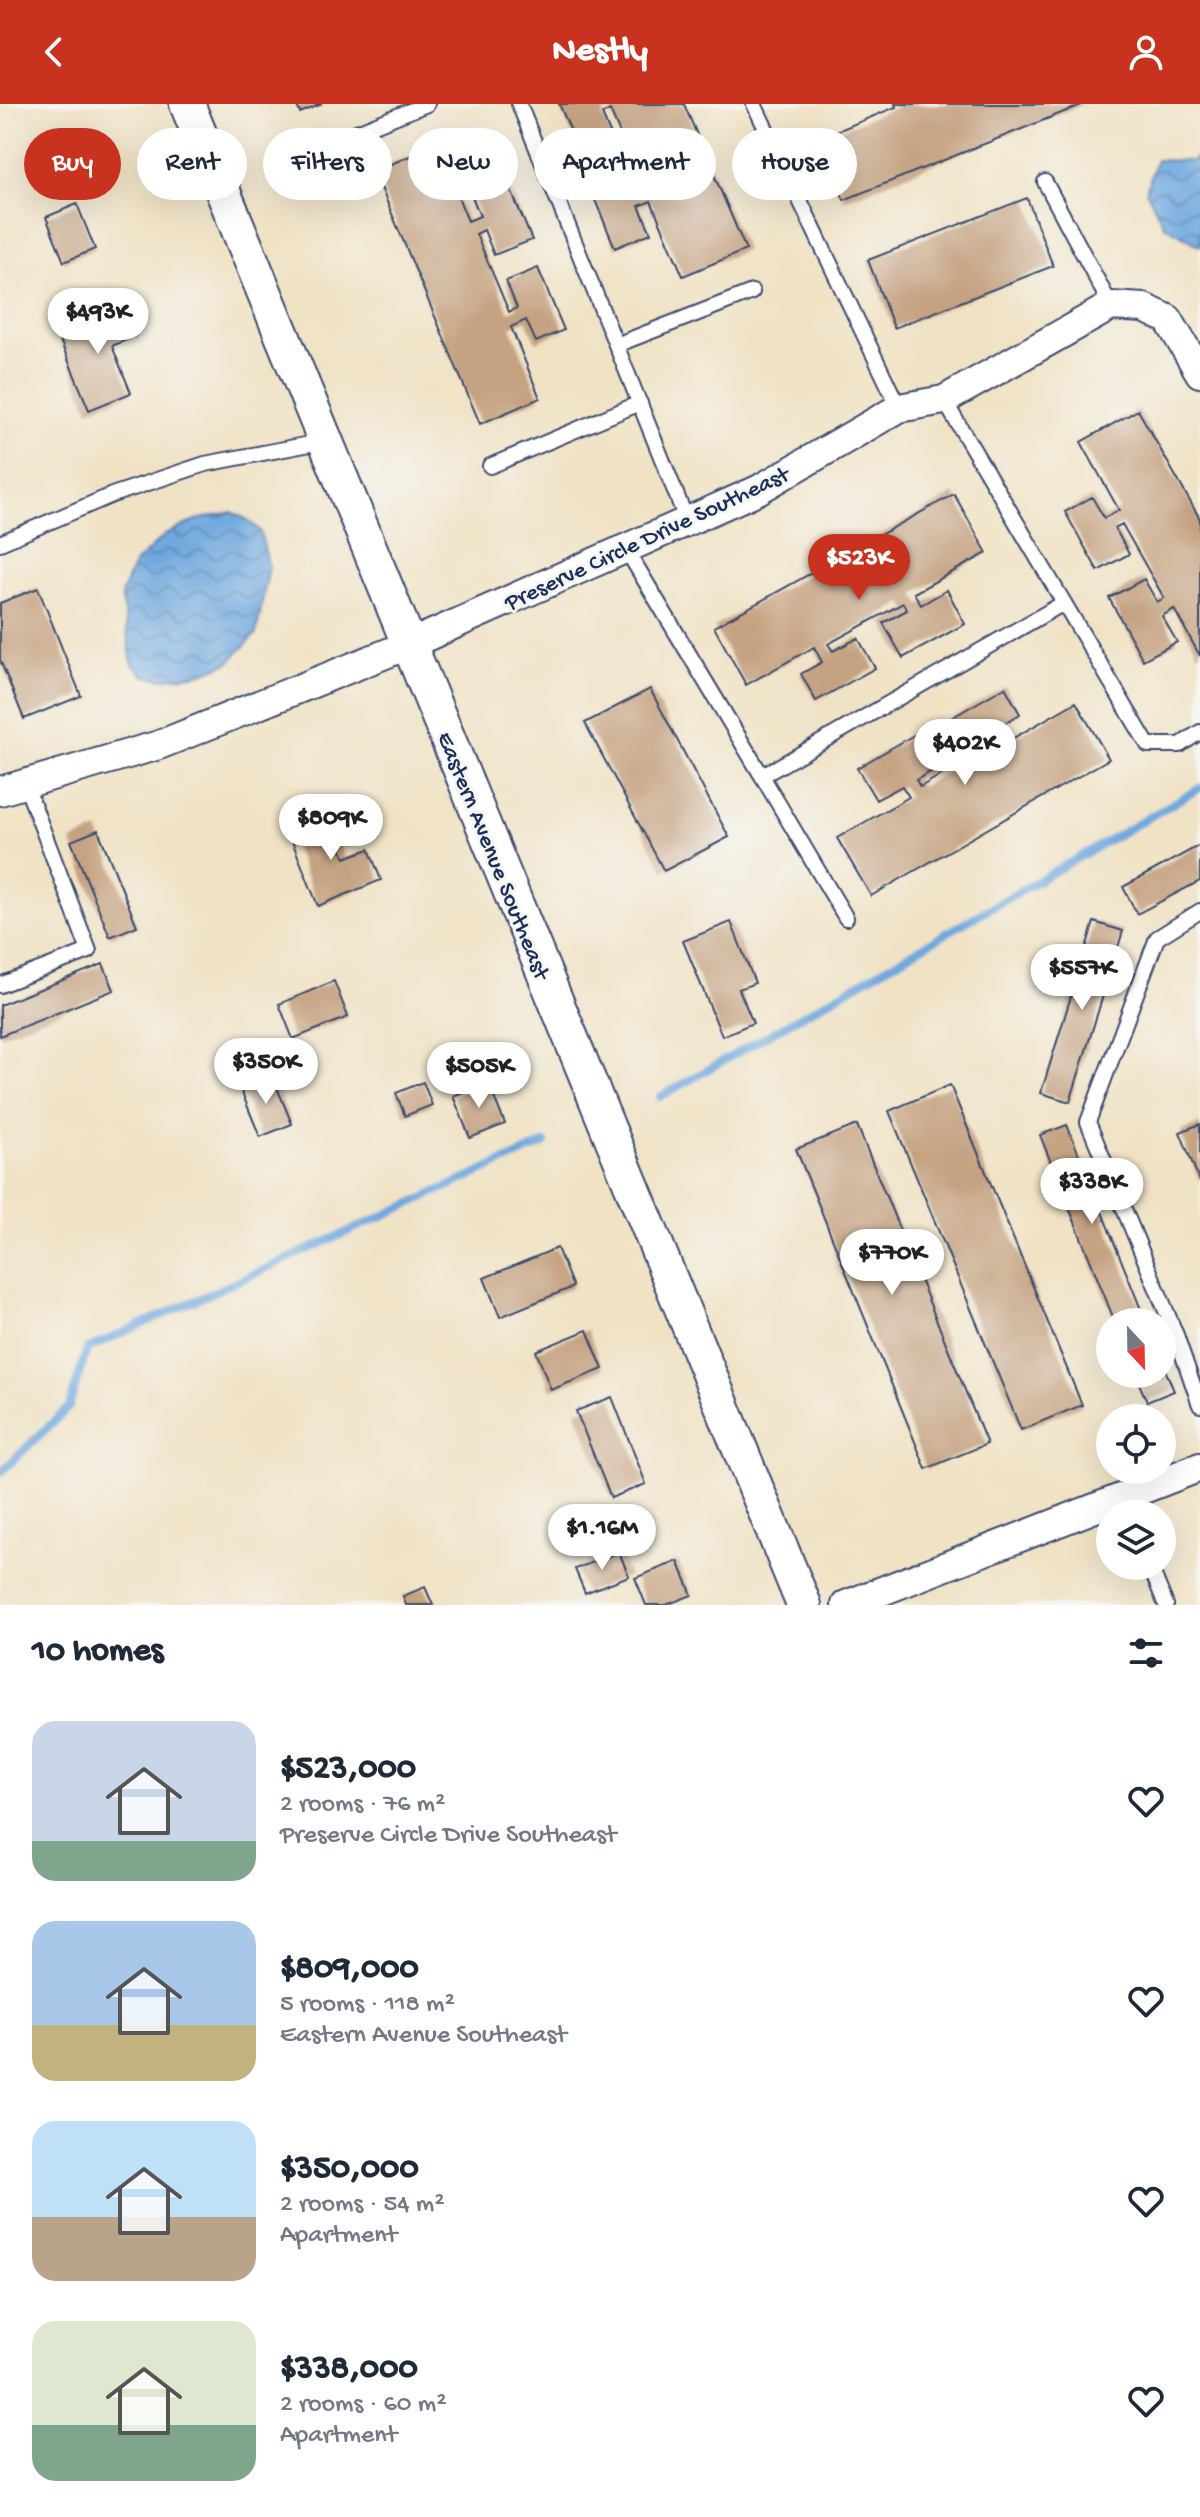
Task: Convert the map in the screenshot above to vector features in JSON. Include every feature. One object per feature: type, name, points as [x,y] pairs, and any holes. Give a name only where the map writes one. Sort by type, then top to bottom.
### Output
[{"type":"street","name":"Eastern Avenue Southeast","points":[[187,104],[804,1605]]},
{"type":"street","name":"Preserve Circle Drive Southeast","points":[[12,787],[159,745],[410,644],[758,490],[899,408],[944,400],[1111,306]]},
{"type":"street","points":[[1111,306],[1144,308],[1168,319],[1200,373]]},
{"type":"street","points":[[1137,1500],[1200,1467]]},
{"type":"street","points":[[846,1605],[1096,1517]]},
{"type":"lane","points":[[367,128],[427,104]]},
{"type":"lane","points":[[519,104],[687,521]]},
{"type":"lane","points":[[754,104],[899,408]]},
{"type":"lane","points":[[1045,182],[1111,306]]},
{"type":"lane","points":[[616,345],[752,292]]},
{"type":"lane","points":[[944,400],[1148,745],[1180,745],[1200,732]]},
{"type":"lane","points":[[490,466],[640,403]]},
{"type":"lane","points":[[0,543],[112,495],[205,464],[326,441]]},
{"type":"lane","points":[[626,549],[846,918]]},
{"type":"lane","points":[[762,776],[1062,604]]},
{"type":"lane","points":[[0,985],[89,951],[12,787]]},
{"type":"lane","points":[[1200,911],[1157,938],[1088,1122],[1176,1335],[1200,1405]]},
{"type":"lane","points":[[1155,1580],[1163,1604]]},
{"type":"water","points":[[1200,152],[1200,246],[1164,225],[1146,191],[1156,160],[1193,161]]},
{"type":"water","points":[[232,512],[260,531],[269,567],[256,634],[228,663],[200,674],[162,679],[145,676],[132,664],[121,594],[134,564],[165,535],[196,520]]},
{"type":"building","points":[[296,104],[322,104],[300,113]]},
{"type":"building","points":[[559,104],[684,104],[694,128],[618,128],[610,110],[602,114],[608,128],[570,128]]},
{"type":"building","points":[[895,104],[1084,104],[857,195],[857,128],[845,128],[896,107]]},
{"type":"building","points":[[408,157],[408,200],[459,200],[468,221],[480,216],[473,200],[515,200],[532,240],[494,255],[484,230],[476,234],[509,312],[517,308],[506,281],[538,268],[564,330],[536,342],[526,320],[511,327],[540,398],[480,424],[386,200],[392,200],[392,163]]},
{"type":"building","points":[[716,179],[746,250],[683,276],[651,201],[639,206],[651,233],[615,248],[595,200],[716,200]]},
{"type":"building","points":[[1027,198],[1053,266],[894,328],[868,260]]},
{"type":"building","points":[[77,204],[95,249],[64,262],[46,217]]},
{"type":"building","points":[[122,306],[135,336],[112,346],[131,393],[89,410],[57,333]]},
{"type":"building","points":[[1138,410],[1200,519],[1200,656],[1174,609],[1162,616],[1177,642],[1143,660],[1109,598],[1144,579],[1157,602],[1164,598],[1122,524],[1115,528],[1129,554],[1098,571],[1065,512],[1092,497],[1104,518],[1119,510],[1081,442]]},
{"type":"building","points":[[954,494],[987,553],[914,593],[921,605],[947,590],[965,624],[903,658],[883,623],[907,610],[903,603],[828,644],[833,651],[858,638],[875,668],[816,701],[801,674],[822,662],[814,647],[746,685],[714,627]]},
{"type":"building","points":[[38,588],[81,696],[24,719],[0,660],[0,603]]},
{"type":"building","points":[[1005,687],[1020,714],[1000,726],[1008,741],[1076,702],[1109,759],[871,896],[837,838],[909,797],[902,786],[876,800],[857,768],[919,732],[939,767],[916,780],[920,787],[993,745],[989,737],[964,751],[946,721]]},
{"type":"building","points":[[650,689],[729,837],[664,871],[585,723]]},
{"type":"building","points":[[328,815],[345,858],[369,849],[381,880],[318,906],[288,831]]},
{"type":"building","points":[[98,830],[137,926],[110,937],[71,841]]},
{"type":"building","points":[[1200,845],[1200,881],[1137,914],[1123,887]]},
{"type":"building","points":[[731,922],[755,983],[739,989],[753,1023],[722,1036],[683,941]]},
{"type":"building","points":[[1094,922],[1123,931],[1070,1102],[1041,1093]]},
{"type":"building","points":[[103,964],[114,990],[0,1036],[0,1005]]},
{"type":"building","points":[[334,981],[348,1017],[293,1039],[279,1004]]},
{"type":"building","points":[[272,1075],[292,1124],[260,1137],[240,1088]]},
{"type":"building","points":[[423,1082],[432,1105],[405,1116],[396,1093]]},
{"type":"building","points":[[488,1082],[505,1124],[470,1138],[453,1096]]},
{"type":"building","points":[[950,1085],[1082,1405],[1021,1430],[889,1111]]},
{"type":"building","points":[[1200,1124],[1200,1182],[1180,1132]]},
{"type":"building","points":[[857,1125],[987,1444],[926,1469],[796,1149]]},
{"type":"building","points":[[1067,1125],[1140,1308],[1109,1308],[1040,1135]]},
{"type":"building","points":[[557,1248],[573,1287],[500,1317],[484,1278]]},
{"type":"building","points":[[587,1330],[603,1369],[551,1390],[536,1351]]},
{"type":"building","points":[[1141,1388],[1173,1388],[1174,1391],[1147,1402]]},
{"type":"building","points":[[612,1397],[646,1484],[611,1498],[576,1411]]},
{"type":"building","points":[[619,1552],[629,1576],[585,1593],[575,1569]]},
{"type":"building","points":[[678,1561],[692,1595],[666,1605],[646,1605],[635,1578]]},
{"type":"building","points":[[425,1587],[433,1605],[406,1605],[403,1596]]},
{"type":"waterway","points":[[660,1097],[1200,788]]},
{"type":"waterway","points":[[0,1473],[69,1407],[87,1349],[545,1143]]}]
